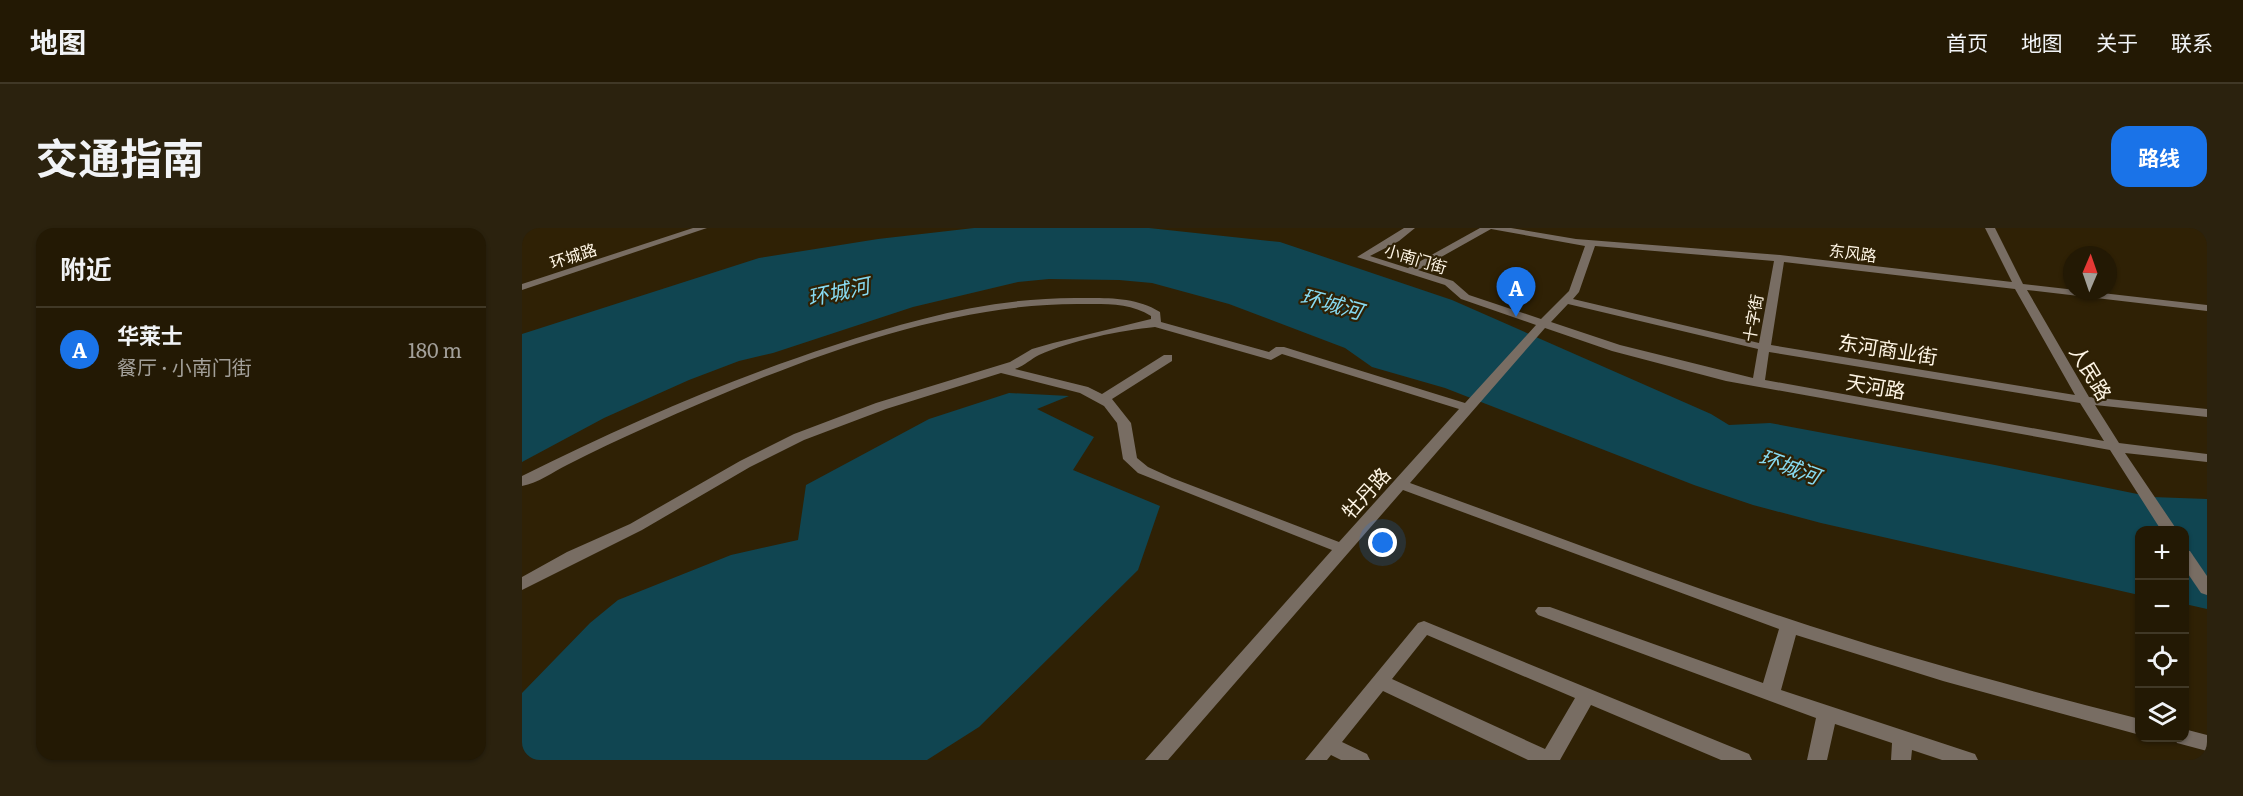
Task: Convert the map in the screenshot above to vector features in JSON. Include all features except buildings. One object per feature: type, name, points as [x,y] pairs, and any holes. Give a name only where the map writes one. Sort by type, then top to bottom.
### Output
[{"type":"street","name":"环城路","points":[[522,287],[702,228]]},
{"type":"street","name":"小南门街","points":[[1410,228],[1396,240],[1362,257],[1449,283],[1468,298],[1541,326]]},
{"type":"street","points":[[1409,271],[1487,228]]},
{"type":"street","name":"东风路","points":[[1497,228],[1591,243],[1780,258],[2207,308]]},
{"type":"street","name":"人民路","points":[[1990,228],[2017,286],[2083,400],[2166,526]]},
{"type":"street","name":"牡丹路","points":[[1155,760],[1541,326],[1567,301],[1577,286],[1591,243]]},
{"type":"street","name":"十字街","points":[[1758,383],[1780,258]]},
{"type":"street","points":[[522,482],[667,411],[776,369],[934,317],[1009,303],[1083,300],[1144,308],[1156,314],[1155,324]]},
{"type":"street","name":"东河商业街","points":[[1567,301],[1763,347],[2083,400],[2207,413]]},
{"type":"street","points":[[522,584],[577,554],[636,527],[745,464],[792,440],[881,406],[1014,365],[1036,352],[1123,328],[1155,324],[1271,356],[1280,350],[1468,408]]},
{"type":"street","name":"天河路","points":[[1541,326],[1635,354],[1758,383],[2114,447],[2207,458]]},
{"type":"street","points":[[1103,399],[1168,358]]},
{"type":"street","points":[[1001,369],[1069,385],[1103,399],[1116,409],[1120,416],[1125,428],[1128,455],[1143,470],[1343,549]]},
{"type":"street","points":[[1400,484],[1790,626],[1970,681],[2135,726]]},
{"type":"street","points":[[2189,562],[2207,589]]},
{"type":"street","points":[[1544,611],[1827,714],[1902,750],[1968,760]]},
{"type":"street","points":[[1770,694],[1790,626]]},
{"type":"street","points":[[1315,760],[1424,627],[1742,760]]},
{"type":"street","points":[[1379,681],[1549,760],[1587,695]]},
{"type":"street","points":[[1817,760],[1827,714]]},
{"type":"street","points":[[2189,739],[2207,743]]},
{"type":"street","points":[[1328,744],[1360,760]]},
{"type":"water","name":"环城河","points":[[974,228],[1149,228],[1280,242],[1452,300],[1711,414],[1729,425],[1770,423],[2152,497],[2207,499],[2207,609],[2189,605],[2189,526],[2135,526],[2135,594],[1821,523],[1753,505],[1694,485],[1445,388],[1372,367],[1345,348],[1229,304],[1152,283],[1119,280],[1049,279],[1018,282],[913,307],[773,353],[739,361],[689,380],[604,418],[522,462],[522,334],[759,258],[878,239]]},
{"type":"water","points":[[1009,393],[1069,396],[1037,409],[1094,437],[1073,470],[1160,506],[1138,570],[979,727],[927,760],[522,760],[522,693],[590,623],[618,600],[731,555],[798,540],[806,485],[929,419]]},
{"type":"place","name":"华莱士","points":[[1516,317]]}]
